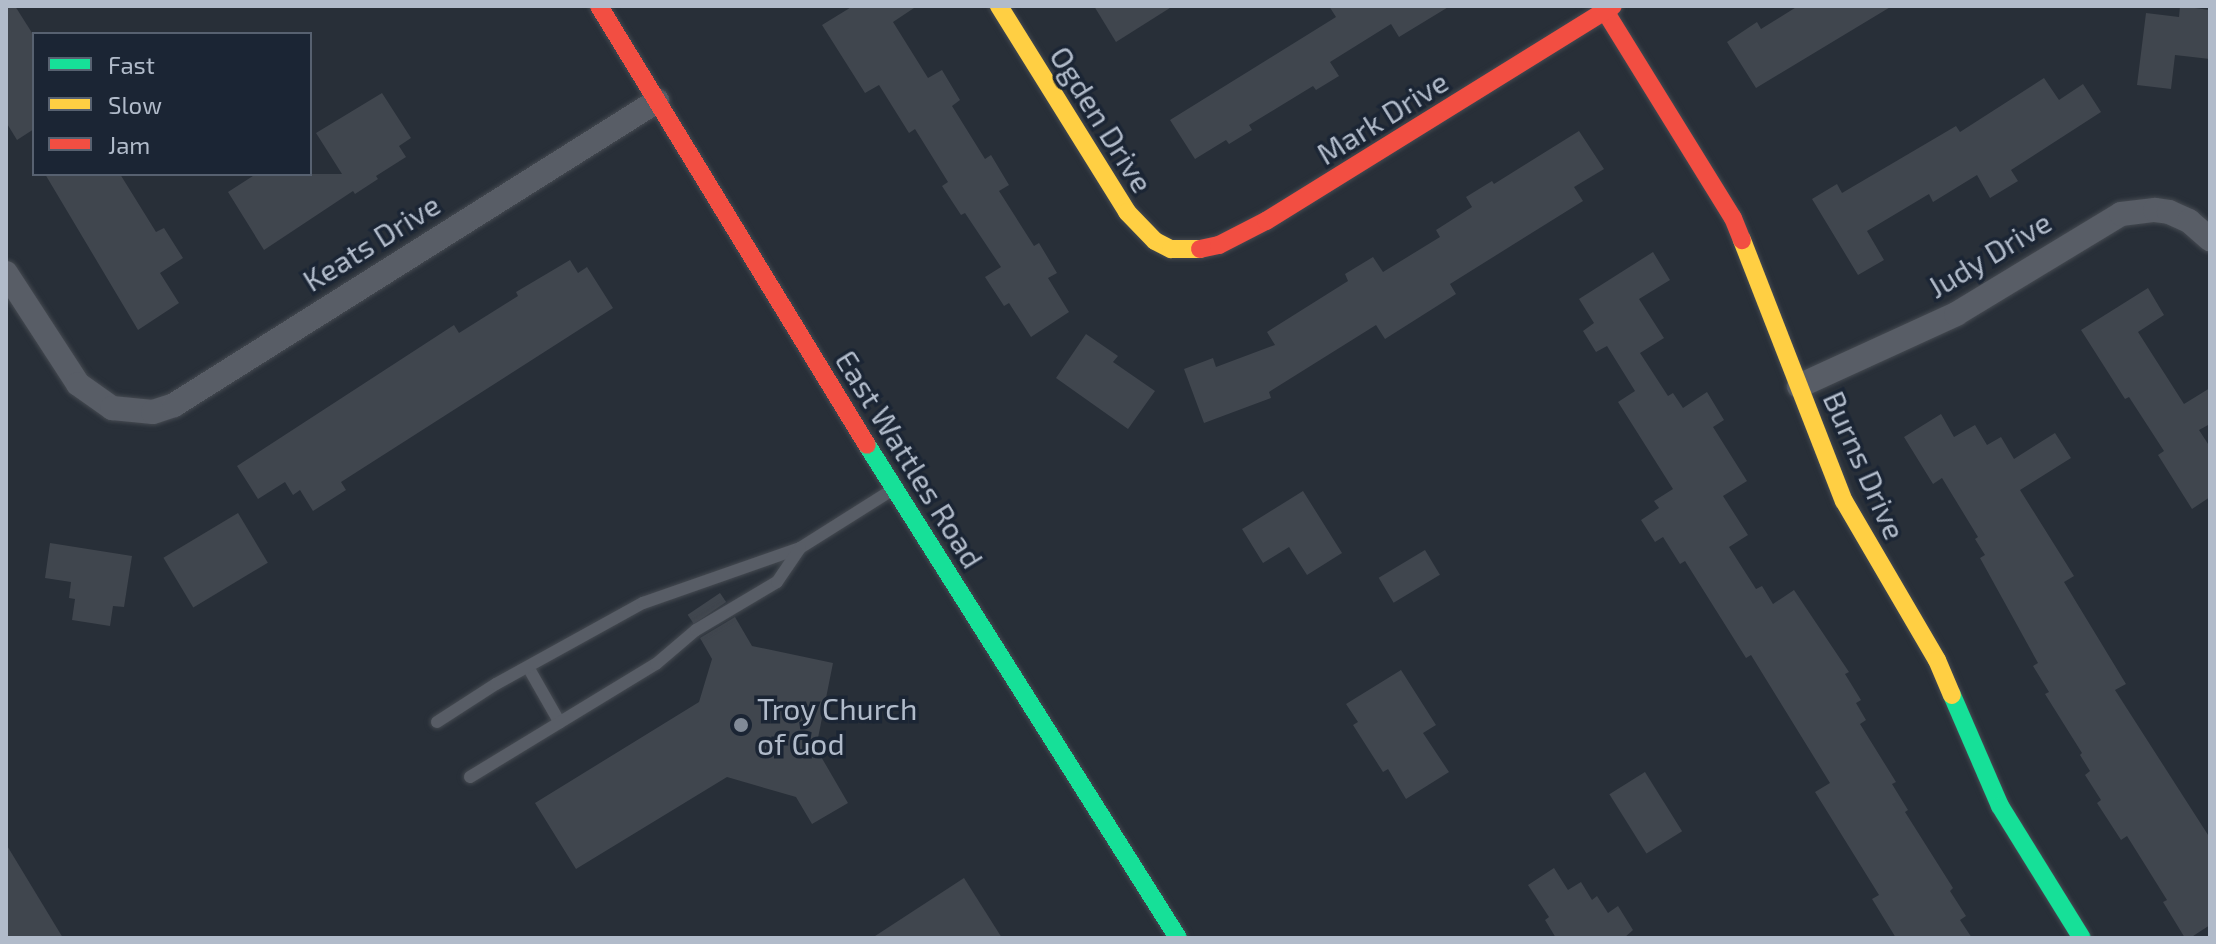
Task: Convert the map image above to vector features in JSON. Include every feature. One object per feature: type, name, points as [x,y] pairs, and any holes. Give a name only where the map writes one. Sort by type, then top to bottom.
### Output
[{"type":"street","name":"East Wattles Road","points":[[599,6],[894,489],[1174,937]]},
{"type":"street","name":"Ogden Drive","points":[[999,6],[1127,212],[1155,241],[1171,249]]},
{"type":"street","name":"Mark Drive","points":[[1171,249],[1197,250],[1219,245],[1253,228],[1609,8]]},
{"type":"street","name":"Burns Drive","points":[[1609,8],[1733,218],[1857,526],[1937,660],[2000,806],[2082,938]]},
{"type":"street","name":"Keats Drive","points":[[6,273],[78,384],[112,408],[153,412],[174,405],[657,101]]},
{"type":"street","name":"Judy Drive","points":[[1799,386],[1956,314],[2121,214],[2155,210],[2169,212],[2189,221],[2210,239]]},
{"type":"lane","points":[[437,722],[643,603],[800,548],[894,489]]},
{"type":"lane","points":[[470,777],[656,664],[696,630],[777,582],[800,548]]},
{"type":"lane","points":[[528,667],[560,723]]},
{"type":"building","points":[[6,6],[15,6],[32,33],[32,130],[17,140],[6,122]]},
{"type":"building","points":[[853,6],[917,6],[893,22],[928,78],[942,70],[960,100],[952,106],[985,159],[991,155],[1009,185],[999,191],[1034,246],[1039,243],[1057,273],[1048,278],[1069,312],[1031,337],[1009,303],[1004,306],[985,277],[1001,267],[965,213],[961,215],[942,186],[948,182],[915,129],[909,133],[879,85],[865,93],[822,25]]},
{"type":"building","points":[[1094,6],[1173,6],[1116,42]]},
{"type":"building","points":[[1329,6],[1450,6],[1399,37],[1391,24],[1330,62],[1339,76],[1316,90],[1313,86],[1249,125],[1252,130],[1229,144],[1226,140],[1195,159],[1170,120],[1336,17]]},
{"type":"building","points":[[1798,6],[1892,6],[1756,88],[1727,42],[1757,22],[1761,29]]},
{"type":"building","points":[[2180,6],[2210,10],[2210,59],[2175,55],[2171,89],[2137,85],[2146,13],[2179,17]]},
{"type":"building","points":[[2044,78],[2059,100],[2083,84],[2101,112],[2011,170],[2018,181],[1990,198],[1977,175],[1933,202],[1929,194],[1867,231],[1884,260],[1858,275],[1812,199],[1837,184],[1842,193],[1956,126],[1960,132]]},
{"type":"building","points":[[382,93],[411,138],[399,146],[406,157],[376,176],[378,179],[355,194],[353,191],[264,250],[228,192],[253,176],[342,174],[316,133]]},
{"type":"building","points":[[1579,131],[1604,169],[1574,187],[1583,201],[1450,284],[1456,294],[1385,339],[1376,325],[1269,392],[1271,398],[1204,423],[1184,369],[1213,358],[1216,367],[1275,345],[1267,332],[1348,281],[1345,274],[1373,257],[1383,272],[1440,237],[1436,230],[1472,207],[1466,197],[1492,181],[1494,184]]},
{"type":"building","points":[[46,176],[121,176],[156,232],[164,228],[183,258],[160,273],[179,303],[138,330]]},
{"type":"building","points":[[1653,252],[1670,280],[1639,299],[1664,338],[1640,353],[1668,396],[1673,393],[1683,408],[1707,392],[1724,420],[1713,427],[1747,481],[1723,496],[1748,535],[1729,547],[1756,589],[1762,586],[1773,604],[1794,590],[1849,672],[1845,674],[1861,700],[1856,703],[1866,720],[1860,724],[1896,782],[1892,784],[1908,810],[1905,812],[1953,888],[1950,891],[1966,916],[1960,920],[1972,938],[1896,938],[1872,899],[1879,895],[1815,792],[1830,783],[1751,655],[1746,658],[1685,561],[1680,564],[1663,537],[1655,542],[1641,520],[1659,508],[1654,501],[1673,489],[1618,402],[1635,391],[1607,346],[1596,352],[1583,331],[1594,323],[1579,299]]},
{"type":"building","points":[[570,260],[578,273],[587,267],[613,308],[341,482],[346,490],[313,511],[300,490],[293,495],[285,482],[258,499],[237,466],[454,325],[459,333],[518,296],[516,292]]},
{"type":"building","points":[[2148,288],[2164,315],[2138,332],[2184,404],[2210,388],[2210,424],[2199,430],[2210,447],[2210,497],[2192,509],[2158,455],[2164,451],[2129,397],[2125,399],[2081,330]]},
{"type":"building","points":[[1086,334],[1118,356],[1113,362],[1155,391],[1128,429],[1056,378]]},
{"type":"building","points":[[1941,414],[1954,437],[1975,425],[1987,445],[2001,437],[2014,459],[2055,433],[2071,458],[2020,490],[2074,576],[2064,582],[2126,684],[2115,690],[2210,838],[2210,925],[2190,938],[2185,938],[2163,902],[2167,900],[2127,836],[2121,840],[2097,803],[2101,800],[2085,775],[2090,771],[2080,755],[2082,753],[2045,694],[2049,692],[2033,666],[2038,663],[1980,558],[1985,555],[1975,539],[1978,537],[1942,478],[1933,484],[1904,437]]},
{"type":"building","points":[[1303,491],[1342,553],[1307,575],[1289,547],[1263,563],[1242,529]]},
{"type":"building","points":[[238,513],[268,563],[193,608],[163,558]]},
{"type":"building","points":[[50,543],[132,556],[124,607],[113,606],[110,626],[72,620],[75,599],[69,598],[71,582],[45,578]]},
{"type":"building","points":[[1425,550],[1440,575],[1394,603],[1379,578]]},
{"type":"building","points":[[720,593],[726,602],[694,624],[688,615]]},
{"type":"building","name":"Troy Church of God","points":[[735,617],[752,646],[833,663],[816,748],[848,803],[812,824],[796,797],[727,777],[576,869],[535,803],[699,702],[712,659],[700,638]]},
{"type":"building","points":[[1401,670],[1436,725],[1423,733],[1449,772],[1406,799],[1388,769],[1383,772],[1353,725],[1358,722],[1346,704]]},
{"type":"building","points":[[1645,772],[1682,831],[1646,854],[1609,794]]},
{"type":"building","points":[[6,844],[63,938],[6,938]]},
{"type":"building","points":[[1554,868],[1568,890],[1581,882],[1592,900],[1597,896],[1608,913],[1618,906],[1633,930],[1624,938],[1556,938],[1545,920],[1549,917],[1528,885]]},
{"type":"building","points":[[964,878],[1002,938],[872,938]]},
{"type":"traffic: fast","points":[[867,445],[1178,938]]},
{"type":"traffic: fast","points":[[1952,695],[2000,806],[2082,938]]},
{"type":"traffic: slow","points":[[999,6],[1127,212],[1155,241],[1171,249],[1200,249]]},
{"type":"traffic: slow","points":[[1742,240],[1844,501],[1937,660],[1952,695]]},
{"type":"traffic: jam","points":[[599,6],[867,445]]},
{"type":"traffic: jam","points":[[1200,249],[1219,245],[1266,221],[1613,6]]},
{"type":"traffic: jam","points":[[1605,11],[1733,218],[1742,240]]},
{"type":"place","name":"Troy Church of God","points":[[741,725]]}]
